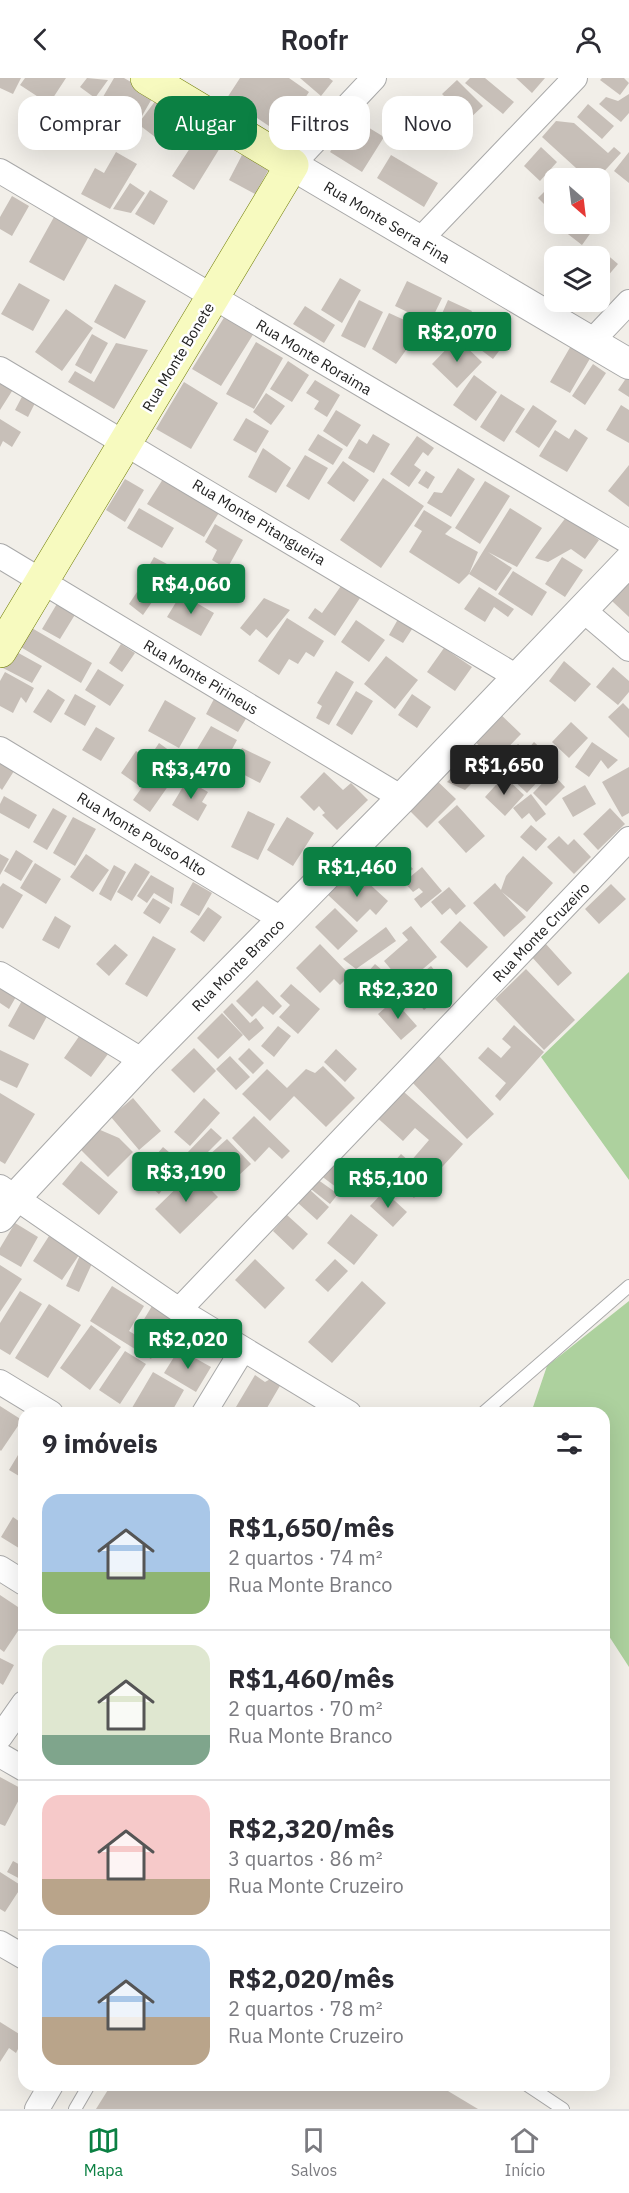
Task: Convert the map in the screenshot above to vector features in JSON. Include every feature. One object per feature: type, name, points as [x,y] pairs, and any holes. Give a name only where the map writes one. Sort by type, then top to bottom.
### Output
[{"type":"main road","name":"Rua Monte Serra Fina","points":[[147,78],[292,165]]},
{"type":"main road","name":"Rua Monte Bonete","points":[[0,651],[292,165]]},
{"type":"street","name":"Rua Monte Bonete","points":[[292,165],[374,78]]},
{"type":"street","points":[[418,242],[575,78]]},
{"type":"street","name":"Rua Monte Serra Fina","points":[[292,165],[418,242],[629,364]]},
{"type":"street","name":"Rua Monte Roraima","points":[[0,171],[629,542]]},
{"type":"street","points":[[591,342],[629,302]]},
{"type":"street","name":"Rua Monte Pitangueira","points":[[0,369],[517,677]]},
{"type":"street","name":"Rua Monte Pirineus","points":[[0,556],[402,798]]},
{"type":"street","name":"Rua Monte Branco","points":[[5,1200],[283,920],[629,561]]},
{"type":"street","points":[[582,609],[629,648]]},
{"type":"street","name":"Rua Monte Pouso Alto","points":[[0,749],[283,920]]},
{"type":"street","name":"Rua Monte Cruzeiro","points":[[179,1310],[629,839]]},
{"type":"street","points":[[0,974],[143,1062]]},
{"type":"street","points":[[5,1200],[179,1310],[339,1407]]},
{"type":"street","points":[[208,1407],[243,1349]]},
{"type":"street","points":[[0,1382],[41,1407]]},
{"type":"street","points":[[0,1568],[18,1578]]},
{"type":"street","points":[[0,1737],[18,1711]]},
{"type":"street","points":[[0,1755],[18,1766]]},
{"type":"street","points":[[0,1942],[18,1953]]},
{"type":"street","points":[[37,2109],[48,2091]]},
{"type":"lane","points":[[490,1407],[629,1286]]},
{"type":"lane","points":[[75,2109],[86,2091]]},
{"type":"lane","points":[[536,2091],[562,2109]]},
{"type":"green space","points":[[629,972],[629,1180],[541,1057]]},
{"type":"green space","points":[[629,1301],[629,1667],[610,1638],[610,1407],[533,1407],[547,1366]]},
{"type":"building","points":[[0,78],[21,78],[13,94],[0,88]]},
{"type":"building","points":[[25,78],[66,78],[54,96],[37,96],[20,85]]},
{"type":"building","points":[[87,78],[108,80],[96,96],[92,96],[80,87]]},
{"type":"building","points":[[114,78],[124,78],[154,95],[142,116],[142,96],[104,96]]},
{"type":"building","points":[[240,78],[289,78],[309,92],[306,96],[269,96],[269,126],[257,118],[257,96],[228,96]]},
{"type":"building","points":[[300,78],[329,78],[333,81],[321,96]]},
{"type":"building","points":[[470,78],[485,78],[514,102],[503,114],[465,83]]},
{"type":"building","points":[[516,78],[545,78],[532,93]]},
{"type":"building","points":[[602,78],[624,78],[629,83],[620,95],[600,80]]},
{"type":"building","points":[[457,80],[473,96],[444,96],[442,94]]},
{"type":"building","points":[[629,94],[629,113],[621,122],[599,104],[606,97],[618,101]]},
{"type":"building","points":[[473,96],[483,106],[473,115]]},
{"type":"building","points":[[154,103],[154,136],[142,127],[142,119]]},
{"type":"building","points":[[588,104],[614,126],[602,139],[577,117]]},
{"type":"building","points":[[556,121],[574,123],[608,153],[614,147],[621,153],[607,168],[576,168],[542,137]]},
{"type":"building","points":[[370,128],[382,136],[382,140],[362,172],[330,152],[331,150],[370,150]]},
{"type":"building","points":[[541,147],[557,162],[552,168],[544,168],[544,177],[540,181],[524,166]]},
{"type":"building","points":[[189,150],[219,150],[194,190],[172,176]]},
{"type":"building","points":[[116,152],[137,164],[110,209],[81,194],[95,168],[104,173]]},
{"type":"building","points":[[629,152],[629,183],[614,171]]},
{"type":"building","points":[[242,155],[269,169],[255,194],[229,180]]},
{"type":"building","points":[[391,155],[438,183],[424,207],[377,178]]},
{"type":"building","points":[[130,183],[145,193],[131,213],[113,209]]},
{"type":"building","points":[[150,190],[168,201],[154,225],[135,214]]},
{"type":"building","points":[[544,192],[544,204],[538,198]]},
{"type":"building","points":[[12,196],[29,206],[12,236],[0,229],[0,217]]},
{"type":"building","points":[[54,217],[89,236],[64,281],[29,262]]},
{"type":"building","points":[[568,234],[590,234],[582,245]]},
{"type":"building","points":[[610,257],[618,264],[610,273]]},
{"type":"building","points":[[340,278],[361,290],[342,323],[321,310]]},
{"type":"building","points":[[407,281],[442,298],[430,323],[395,306]]},
{"type":"building","points":[[19,283],[50,300],[33,331],[1,314]]},
{"type":"building","points":[[115,284],[146,301],[125,339],[94,322]]},
{"type":"building","points":[[359,300],[383,312],[365,348],[341,336]]},
{"type":"building","points":[[448,300],[472,311],[461,335],[437,325]]},
{"type":"building","points":[[305,306],[335,325],[324,343],[293,324]]},
{"type":"building","points":[[66,309],[93,328],[62,371],[35,352]]},
{"type":"building","points":[[389,313],[422,328],[396,364],[372,349]]},
{"type":"building","points":[[225,316],[254,333],[221,386],[192,369]]},
{"type":"building","points":[[487,324],[508,339],[493,359],[461,335],[468,329],[478,336]]},
{"type":"building","points":[[92,334],[108,343],[91,374],[75,365]]},
{"type":"building","points":[[457,338],[482,362],[457,388],[432,364]]},
{"type":"building","points":[[256,342],[283,358],[254,409],[226,394]]},
{"type":"building","points":[[116,343],[148,350],[114,409],[68,382],[75,371],[94,382]]},
{"type":"building","points":[[572,344],[592,355],[570,393],[550,382]]},
{"type":"building","points":[[288,361],[309,375],[292,402],[270,389]]},
{"type":"building","points":[[593,364],[606,373],[585,405],[572,396]]},
{"type":"building","points":[[629,374],[629,397],[618,390]]},
{"type":"building","points":[[474,375],[497,392],[476,421],[453,405]]},
{"type":"building","points":[[0,379],[14,388],[0,410]]},
{"type":"building","points":[[315,380],[340,395],[327,417],[314,409],[319,401],[306,393]]},
{"type":"building","points":[[184,382],[218,403],[191,449],[156,429]]},
{"type":"building","points":[[25,391],[38,397],[28,417],[15,410]]},
{"type":"building","points":[[266,393],[285,406],[271,425],[253,412]]},
{"type":"building","points":[[501,394],[525,409],[504,442],[480,427]]},
{"type":"building","points":[[533,405],[557,421],[539,448],[515,432]]},
{"type":"building","points":[[621,405],[629,410],[629,443],[606,430]]},
{"type":"building","points":[[336,410],[361,425],[347,447],[323,431]]},
{"type":"building","points":[[246,418],[269,431],[256,453],[233,440]]},
{"type":"building","points":[[0,419],[21,432],[12,447],[3,441],[0,447]]},
{"type":"building","points":[[575,429],[588,438],[567,472],[539,456],[555,430],[569,439]]},
{"type":"building","points":[[318,434],[343,449],[333,465],[308,450]]},
{"type":"building","points":[[373,434],[390,444],[374,473],[348,458],[359,439],[367,444]]},
{"type":"building","points":[[417,436],[434,448],[428,456],[423,452],[414,465],[421,470],[409,487],[390,474]]},
{"type":"building","points":[[263,448],[291,468],[276,493],[248,477]]},
{"type":"building","points":[[305,455],[328,468],[309,500],[286,486]]},
{"type":"building","points":[[343,461],[369,480],[354,502],[327,483]]},
{"type":"building","points":[[629,465],[629,507],[608,491]]},
{"type":"building","points":[[458,468],[475,479],[451,517],[427,503],[434,492],[442,493]]},
{"type":"building","points":[[426,471],[435,477],[428,489],[418,483]]},
{"type":"building","points":[[383,478],[424,506],[381,568],[340,540]]},
{"type":"building","points":[[125,479],[144,490],[125,522],[106,510]]},
{"type":"building","points":[[163,479],[220,511],[204,537],[147,504]]},
{"type":"building","points":[[485,481],[510,496],[480,544],[455,528]]},
{"type":"building","points":[[139,508],[174,528],[162,548],[127,528]]},
{"type":"building","points":[[510,508],[542,528],[517,567],[488,552],[512,568],[496,591],[469,574]]},
{"type":"building","points":[[424,510],[452,527],[445,534],[478,552],[469,574],[459,584],[409,552],[422,531],[414,526]]},
{"type":"building","points":[[567,516],[599,540],[585,559],[571,549],[548,562],[535,558]]},
{"type":"building","points":[[215,524],[243,540],[227,569],[212,560],[217,550],[205,542]]},
{"type":"building","points":[[154,557],[180,571],[163,602],[137,587]]},
{"type":"building","points":[[562,557],[583,570],[565,597],[545,584]]},
{"type":"building","points":[[195,570],[222,587],[212,602],[185,585]]},
{"type":"building","points":[[513,571],[547,592],[532,616],[498,594]]},
{"type":"building","points":[[629,582],[629,617],[612,601]]},
{"type":"building","points":[[341,586],[360,598],[335,636],[308,618],[315,608],[322,613]]},
{"type":"building","points":[[479,587],[514,609],[508,617],[494,607],[485,622],[464,609]]},
{"type":"building","points":[[137,592],[152,602],[143,615],[129,604]]},
{"type":"building","points":[[181,594],[214,613],[201,636],[167,617]]},
{"type":"building","points":[[264,598],[290,610],[267,638],[256,629],[250,636],[240,628]]},
{"type":"building","points":[[58,602],[76,613],[60,639],[42,629]]},
{"type":"building","points":[[401,614],[416,623],[403,643],[389,635]]},
{"type":"building","points":[[287,618],[324,641],[314,657],[306,652],[298,664],[289,659],[279,675],[258,661]]},
{"type":"building","points":[[356,620],[385,640],[369,662],[341,642]]},
{"type":"building","points":[[30,627],[92,663],[81,683],[19,646]]},
{"type":"building","points":[[121,644],[135,653],[122,672],[109,663]]},
{"type":"building","points":[[444,648],[472,667],[455,691],[427,672]]},
{"type":"building","points":[[13,650],[42,666],[32,683],[3,668]]},
{"type":"building","points":[[386,656],[418,680],[395,709],[364,684]]},
{"type":"building","points":[[564,661],[591,684],[575,702],[549,681]]},
{"type":"building","points":[[613,667],[629,681],[629,692],[618,705],[596,687]]},
{"type":"building","points":[[98,669],[124,685],[110,706],[85,690]]},
{"type":"building","points":[[336,671],[354,682],[329,725],[316,718],[322,706],[317,703]]},
{"type":"building","points":[[5,672],[34,688],[26,703],[21,697],[13,713],[0,706],[0,681]]},
{"type":"building","points":[[48,689],[65,700],[51,723],[33,712]]},
{"type":"building","points":[[356,691],[373,701],[352,735],[336,725]]},
{"type":"building","points":[[75,694],[96,706],[85,726],[64,714]]},
{"type":"building","points":[[412,694],[431,707],[417,728],[398,715]]},
{"type":"building","points":[[214,699],[247,717],[238,732],[206,714]]},
{"type":"building","points":[[165,700],[196,718],[179,748],[148,731]]},
{"type":"building","points":[[623,703],[629,709],[629,738],[608,717]]},
{"type":"building","points":[[493,707],[521,734],[495,761],[467,734]]},
{"type":"building","points":[[571,722],[588,738],[569,758],[552,742]]},
{"type":"building","points":[[211,726],[237,740],[223,766],[196,751]]},
{"type":"building","points":[[96,727],[115,738],[101,761],[82,750]]},
{"type":"building","points":[[534,742],[556,762],[527,793],[498,766],[518,744],[526,751]]},
{"type":"building","points":[[592,742],[618,760],[608,769],[601,760],[589,777],[575,767]]},
{"type":"building","points":[[159,743],[185,762],[150,812],[133,800],[160,762],[151,755]]},
{"type":"building","points":[[242,748],[271,762],[260,783],[231,768]]},
{"type":"building","points":[[136,751],[154,762],[138,785],[121,773]]},
{"type":"building","points":[[0,763],[14,771],[2,790],[0,788]]},
{"type":"building","points":[[465,765],[477,778],[465,790],[447,782]]},
{"type":"building","points":[[629,767],[629,813],[622,817],[602,782]]},
{"type":"building","points":[[324,772],[343,790],[351,783],[368,800],[337,830],[322,815],[325,813],[319,806],[314,811],[300,797]]},
{"type":"building","points":[[552,773],[565,787],[546,806],[533,793]]},
{"type":"building","points":[[504,776],[524,795],[505,816],[485,797]]},
{"type":"building","points":[[433,777],[456,799],[427,828],[404,805]]},
{"type":"building","points":[[187,780],[208,792],[202,802],[207,805],[198,821],[172,805]]},
{"type":"building","points":[[585,785],[596,804],[573,817],[562,798]]},
{"type":"building","points":[[531,794],[546,814],[536,822],[529,813],[522,819],[513,808]]},
{"type":"building","points":[[4,796],[37,815],[29,829],[0,813],[0,804]]},
{"type":"building","points":[[457,805],[485,836],[466,853],[438,822]]},
{"type":"building","points":[[53,808],[67,816],[47,850],[33,842]]},
{"type":"building","points":[[610,808],[625,824],[598,850],[583,834]]},
{"type":"building","points":[[248,811],[275,824],[258,860],[231,847]]},
{"type":"building","points":[[73,817],[96,829],[75,866],[53,853]]},
{"type":"building","points":[[287,817],[314,833],[293,866],[267,850]]},
{"type":"building","points":[[531,825],[547,839],[536,851],[520,837]]},
{"type":"building","points":[[559,836],[568,845],[574,839],[591,857],[574,874],[547,847]]},
{"type":"building","points":[[16,850],[33,861],[21,881],[4,871]]},
{"type":"building","points":[[396,850],[413,869],[399,880],[383,861]]},
{"type":"building","points":[[0,854],[9,859],[0,875]]},
{"type":"building","points":[[86,854],[109,870],[93,892],[70,877]]},
{"type":"building","points":[[523,856],[553,883],[527,912],[502,892],[526,917],[504,937],[473,903],[495,883],[501,890],[506,876]]},
{"type":"building","points":[[35,863],[61,879],[46,904],[20,888]]},
{"type":"building","points":[[135,863],[150,872],[132,901],[117,892]]},
{"type":"building","points":[[114,865],[126,872],[111,901],[99,894]]},
{"type":"building","points":[[422,867],[442,891],[421,908],[414,899],[423,892],[419,888],[413,892],[404,882]]},
{"type":"building","points":[[350,869],[354,873],[347,880],[356,888],[364,879],[388,901],[376,915],[370,909],[357,922],[327,894]]},
{"type":"building","points":[[151,875],[174,888],[172,904],[154,893],[147,903],[137,896]]},
{"type":"building","points":[[193,882],[212,893],[199,916],[180,905]]},
{"type":"building","points":[[3,883],[23,895],[3,929],[0,927],[0,887]]},
{"type":"building","points":[[611,884],[626,899],[599,924],[585,909]]},
{"type":"building","points":[[449,887],[466,906],[456,915],[450,908],[442,915],[431,902]]},
{"type":"building","points":[[153,898],[170,908],[160,924],[143,913]]},
{"type":"building","points":[[208,907],[222,917],[204,942],[190,932]]},
{"type":"building","points":[[335,908],[358,931],[338,950],[315,927]]},
{"type":"building","points":[[55,916],[71,926],[59,949],[42,940]]},
{"type":"building","points":[[460,921],[488,947],[467,968],[440,942]]},
{"type":"building","points":[[411,926],[437,957],[404,985],[384,961],[408,940],[402,933]]},
{"type":"building","points":[[386,927],[396,941],[356,969],[343,959]]},
{"type":"building","points":[[153,936],[176,949],[147,997],[125,984]]},
{"type":"building","points":[[545,943],[572,973],[558,986],[531,956]]},
{"type":"building","points":[[115,944],[128,955],[109,976],[96,964]]},
{"type":"building","points":[[320,944],[350,975],[340,985],[334,979],[320,993],[296,968]]},
{"type":"building","points":[[375,964],[397,983],[378,1006],[355,986]]},
{"type":"building","points":[[431,966],[450,989],[424,1010],[414,998],[417,996],[408,984]]},
{"type":"building","points":[[526,969],[575,1020],[544,1050],[495,999]]},
{"type":"building","points":[[257,980],[282,1006],[273,1015],[263,1006],[252,1017],[236,1001]]},
{"type":"building","points":[[291,984],[320,1009],[298,1034],[279,1017],[290,1005],[280,996]]},
{"type":"building","points":[[0,987],[17,995],[9,1009],[0,1003]]},
{"type":"building","points":[[24,997],[50,1011],[34,1040],[8,1026]]},
{"type":"building","points":[[394,1000],[417,1026],[401,1040],[378,1014]]},
{"type":"building","points":[[232,1003],[250,1023],[256,1018],[264,1028],[249,1041],[223,1012]]},
{"type":"building","points":[[222,1013],[243,1035],[218,1059],[197,1038]]},
{"type":"building","points":[[514,1025],[544,1052],[500,1101],[495,1096],[506,1083],[478,1058],[488,1047],[501,1058],[511,1047],[502,1039]]},
{"type":"building","points":[[278,1026],[291,1036],[274,1057],[261,1046]]},
{"type":"building","points":[[80,1035],[108,1054],[91,1077],[64,1058]]},
{"type":"building","points":[[194,1048],[216,1071],[194,1093],[171,1070]]},
{"type":"building","points":[[249,1048],[264,1063],[253,1074],[238,1059]]},
{"type":"building","points":[[336,1049],[357,1069],[345,1082],[324,1062]]},
{"type":"building","points":[[0,1050],[29,1064],[17,1088],[0,1080]]},
{"type":"building","points":[[437,1054],[494,1114],[467,1139],[410,1080]]},
{"type":"building","points":[[230,1056],[250,1077],[236,1090],[216,1069]]},
{"type":"building","points":[[323,1066],[355,1098],[326,1127],[294,1096],[270,1121],[242,1094],[267,1069],[287,1088],[306,1069],[315,1073]]},
{"type":"building","points":[[396,1085],[463,1144],[414,1198],[385,1172],[401,1154],[410,1162],[429,1140],[415,1128],[403,1141],[372,1113]]},
{"type":"building","points":[[0,1093],[35,1114],[5,1164],[0,1161]]},
{"type":"building","points":[[133,1098],[161,1131],[139,1150],[111,1117]]},
{"type":"building","points":[[204,1098],[220,1113],[190,1146],[174,1132]]},
{"type":"building","points":[[254,1116],[290,1151],[282,1159],[269,1147],[255,1162],[232,1138]]},
{"type":"building","points":[[91,1126],[119,1138],[133,1152],[108,1177],[74,1143]]},
{"type":"building","points":[[211,1128],[222,1138],[197,1163],[187,1153]]},
{"type":"building","points":[[227,1139],[251,1164],[224,1189],[200,1163]]},
{"type":"building","points":[[163,1147],[183,1164],[159,1194],[138,1176]]},
{"type":"building","points":[[81,1161],[118,1192],[99,1215],[62,1184]]},
{"type":"building","points":[[330,1162],[358,1183],[348,1196],[320,1175]]},
{"type":"building","points":[[193,1172],[218,1197],[180,1234],[155,1209]]},
{"type":"building","points":[[314,1177],[338,1194],[330,1204],[307,1186]]},
{"type":"building","points":[[310,1190],[329,1207],[317,1220],[298,1203]]},
{"type":"building","points":[[384,1191],[407,1212],[393,1227],[370,1206]]},
{"type":"building","points":[[351,1214],[378,1235],[354,1265],[327,1243]]},
{"type":"building","points":[[287,1215],[308,1234],[293,1250],[273,1231]]},
{"type":"building","points":[[15,1223],[38,1237],[21,1267],[0,1255],[0,1248]]},
{"type":"building","points":[[49,1236],[79,1255],[62,1280],[33,1261]]},
{"type":"building","points":[[82,1251],[95,1257],[79,1292],[66,1286]]},
{"type":"building","points":[[255,1259],[285,1288],[265,1309],[235,1280]]},
{"type":"building","points":[[335,1259],[348,1271],[328,1292],[315,1280]]},
{"type":"building","points":[[0,1265],[22,1279],[0,1312]]},
{"type":"building","points":[[362,1281],[386,1303],[332,1363],[308,1342]]},
{"type":"building","points":[[112,1286],[144,1306],[129,1331],[157,1348],[151,1359],[90,1321]]},
{"type":"building","points":[[20,1291],[42,1304],[10,1355],[0,1349],[0,1323]]},
{"type":"building","points":[[49,1304],[81,1325],[48,1378],[15,1358]]},
{"type":"building","points":[[152,1306],[175,1320],[159,1345],[137,1331]]},
{"type":"building","points":[[181,1319],[212,1339],[199,1358],[168,1338]]},
{"type":"building","points":[[91,1325],[121,1347],[90,1390],[60,1368]]},
{"type":"building","points":[[179,1349],[211,1367],[196,1392],[164,1373]]},
{"type":"building","points":[[125,1351],[146,1364],[120,1404],[99,1390]]},
{"type":"building","points":[[153,1372],[184,1390],[174,1407],[133,1407]]},
{"type":"building","points":[[255,1375],[265,1382],[272,1378],[281,1384],[268,1407],[236,1407]]},
{"type":"building","points":[[0,1406],[18,1417],[18,1426],[0,1450]]},
{"type":"building","points":[[18,1455],[18,1475],[9,1470]]},
{"type":"building","points":[[13,1517],[18,1521],[18,1548],[1,1537]]},
{"type":"building","points":[[0,1595],[18,1607],[18,1631],[4,1652],[0,1649]]},
{"type":"building","points":[[0,1658],[14,1665],[3,1685],[0,1683]]},
{"type":"building","points":[[0,1777],[18,1787],[18,1801],[5,1826],[0,1824]]},
{"type":"building","points":[[13,1861],[18,1864],[18,1878],[7,1872]]},
{"type":"building","points":[[0,1872],[18,1883],[18,1892],[5,1912],[0,1909]]},
{"type":"building","points":[[0,2022],[18,2033],[18,2049],[16,2053],[9,2048],[0,2062]]},
{"type":"building","points":[[107,2091],[448,2091],[478,2109],[96,2109]]}]
